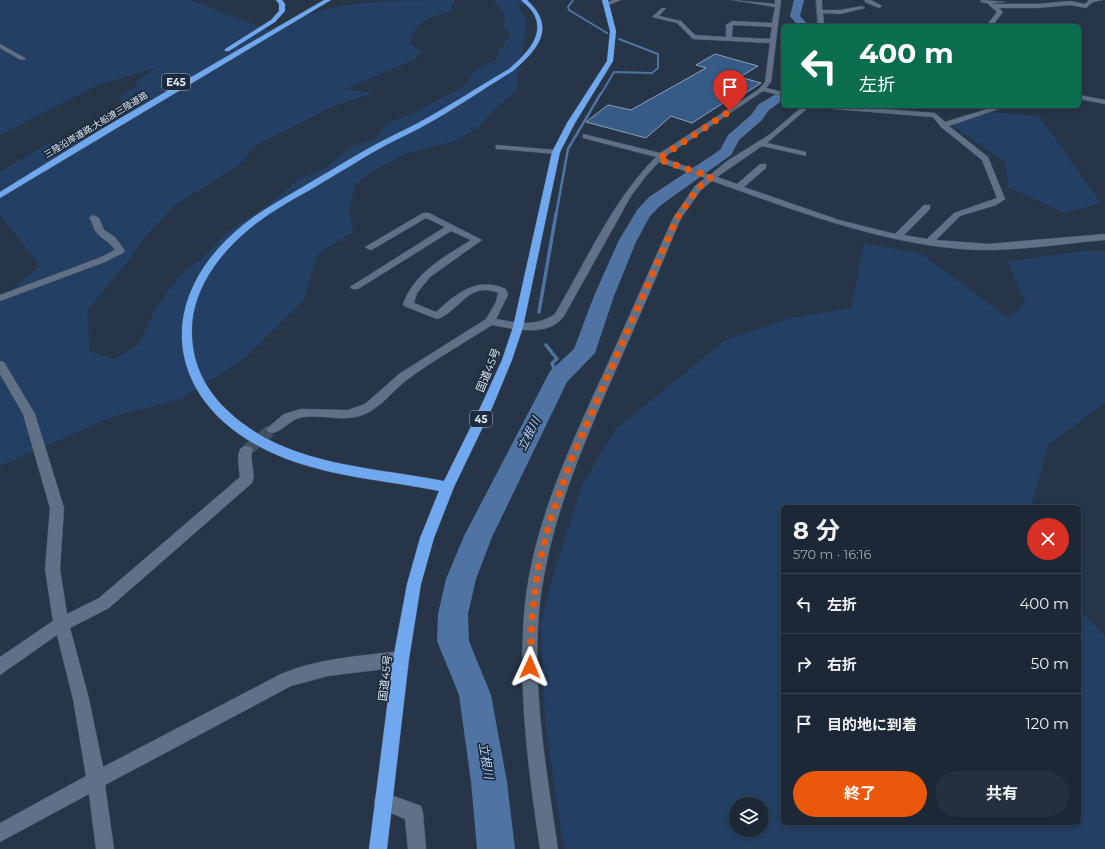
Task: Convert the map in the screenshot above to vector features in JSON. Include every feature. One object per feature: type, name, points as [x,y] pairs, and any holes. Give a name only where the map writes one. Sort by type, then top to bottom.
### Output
[{"type":"highway","points":[[202,68],[273,21],[282,11],[282,4],[279,0]]},
{"type":"highway","name":"三陸沿岸道路;大船渡三陸道路","points":[[0,187],[319,0]]},
{"type":"highway","name":"三陸沿岸道路;大船渡三陸道路","points":[[0,196],[46,167],[328,0]]},
{"type":"highway","points":[[391,139],[413,123],[499,72],[513,62],[524,50],[532,35],[533,25],[531,17],[524,6],[517,0]]},
{"type":"highway","points":[[447,487],[311,462],[281,451],[249,434],[224,417],[207,397],[195,376],[188,356],[185,338],[186,317],[191,298],[215,257],[246,226],[273,208],[391,139],[421,125],[511,70],[532,51],[540,36],[539,21],[528,3],[524,0]]},
{"type":"highway","points":[[211,69],[336,1]]},
{"type":"highway","name":"国道45号","points":[[378,849],[400,659],[414,584],[427,538],[447,487],[486,408],[507,360],[518,327],[556,152],[570,123],[610,61],[613,31],[606,2]]},
{"type":"street","points":[[606,2],[618,0]]},
{"type":"street","points":[[490,321],[518,327],[539,328],[550,324],[559,316],[627,196],[643,174],[662,159],[762,90],[770,78],[777,3],[735,0]]},
{"type":"street","points":[[820,0],[821,24]]},
{"type":"street","points":[[868,0],[867,1],[879,6]]},
{"type":"street","points":[[981,0],[1021,2],[1035,0]]},
{"type":"street","points":[[981,0],[994,6],[1000,12],[991,24]]},
{"type":"street","points":[[1086,6],[1091,1],[1105,0]]},
{"type":"street","points":[[994,6],[1037,6],[1066,3],[1095,8]]},
{"type":"street","points":[[820,12],[840,12],[862,8]]},
{"type":"street","points":[[664,9],[655,17],[678,21],[687,29],[689,34],[693,36],[774,40]]},
{"type":"street","points":[[729,38],[729,25],[736,23],[774,25]]},
{"type":"street","points":[[687,29],[694,29]]},
{"type":"street","points":[[721,30],[728,30]]},
{"type":"street","points":[[0,46],[23,59]]},
{"type":"street","points":[[762,90],[781,94]]},
{"type":"street","points":[[1081,97],[1105,102]]},
{"type":"street","points":[[549,849],[537,768],[530,667],[532,616],[538,569],[549,524],[571,460],[674,225],[698,188],[708,176],[772,137],[805,108]]},
{"type":"street","points":[[846,108],[935,115],[944,125],[986,159],[1001,199],[996,203],[976,206],[953,217],[928,242]]},
{"type":"street","points":[[944,125],[998,108]]},
{"type":"street","points":[[586,136],[662,159],[836,222],[897,238],[988,247],[1105,238]]},
{"type":"street","points":[[761,144],[802,154]]},
{"type":"street","points":[[499,147],[556,152]]},
{"type":"street","points":[[738,187],[763,166]]},
{"type":"street","points":[[897,238],[927,206]]},
{"type":"street","points":[[272,428],[288,417],[301,412],[348,414],[360,412],[369,407],[403,377],[490,321],[492,314],[501,304],[504,296],[503,291],[497,287],[490,286],[468,292],[458,298],[437,316],[408,304],[410,297],[417,286],[433,270],[478,240],[426,215],[370,247]]},
{"type":"street","points":[[0,298],[102,260],[120,251],[112,239],[100,232],[96,220],[93,218]]},
{"type":"street","points":[[355,287],[451,227]]},
{"type":"street","points":[[0,365],[14,386],[29,414],[57,508],[59,522],[52,571],[61,625],[76,679],[96,780],[105,849]]},
{"type":"street","points":[[0,667],[61,625],[104,604],[247,479],[244,454],[247,450]]},
{"type":"street","points":[[0,834],[96,780],[302,673],[400,659]]},
{"type":"street","points":[[383,801],[414,813],[417,849]]},
{"type":"shaded area","points":[[0,0],[190,0],[269,30],[291,20],[336,7],[408,0],[456,0],[451,5],[454,11],[432,17],[420,24],[416,29],[409,43],[422,52],[414,60],[345,89],[373,93],[329,108],[255,146],[239,165],[175,205],[144,238],[129,260],[87,311],[90,352],[115,359],[138,345],[157,306],[181,274],[201,259],[229,231],[269,204],[298,180],[325,168],[350,147],[374,139],[389,122],[412,114],[465,86],[475,70],[496,60],[500,49],[511,34],[504,28],[505,16],[494,0],[529,0],[532,3],[518,5],[526,20],[526,28],[516,92],[499,105],[478,127],[458,140],[405,154],[374,170],[355,185],[349,210],[353,232],[318,254],[303,301],[245,358],[181,399],[110,417],[112,417],[0,466],[0,299],[40,266],[0,215],[0,172],[47,144],[95,137],[124,126],[127,119],[126,112],[120,108],[121,95],[135,87],[139,79],[159,67],[98,85],[0,135]]},
{"type":"shaded area","points":[[983,111],[1039,116],[1101,203],[1065,213],[1008,187],[1005,162],[953,126]]},
{"type":"shaded area","points":[[864,243],[922,254],[1008,318],[1025,303],[1008,261],[1085,251],[1105,251],[1105,403],[1048,445],[1032,505],[781,505],[781,825],[1081,825],[1081,612],[1105,636],[1105,849],[566,849],[562,838],[545,720],[541,623],[555,569],[582,485],[616,429],[725,340],[790,318],[851,308]]},
{"type":"building","points":[[715,54],[758,66],[740,77],[761,83],[739,97],[734,96],[692,123],[671,116],[646,138],[586,122],[608,105],[631,110],[706,68],[696,65]]},
{"type":"waterway","points":[[573,0],[568,7],[569,10],[607,33]]},
{"type":"waterway","name":"立根川","points":[[799,0],[795,16],[802,24]]},
{"type":"waterway","points":[[601,94],[614,72],[652,73],[658,68],[658,54],[619,39]]},
{"type":"waterway","points":[[556,215],[568,149],[601,93]]},
{"type":"waterway","name":"立根川","points":[[496,849],[492,824],[489,782],[475,695],[453,641],[453,614],[461,579],[478,536],[558,377],[584,353],[604,296],[627,242],[643,214],[655,201],[726,152],[733,138],[756,118],[764,107],[781,95]]},
{"type":"waterway","points":[[539,312],[556,214]]},
{"type":"waterway","points":[[546,345],[557,359],[552,363],[556,373]]},
{"type":"waterway","name":"立根川","points":[[556,372],[558,377]]},
{"type":"tunnel","points":[[247,450],[272,429]]},
{"type":"route","points":[[530,667],[532,616],[538,569],[549,524],[571,460],[677,218],[698,188],[711,177],[658,159],[730,111]]}]
